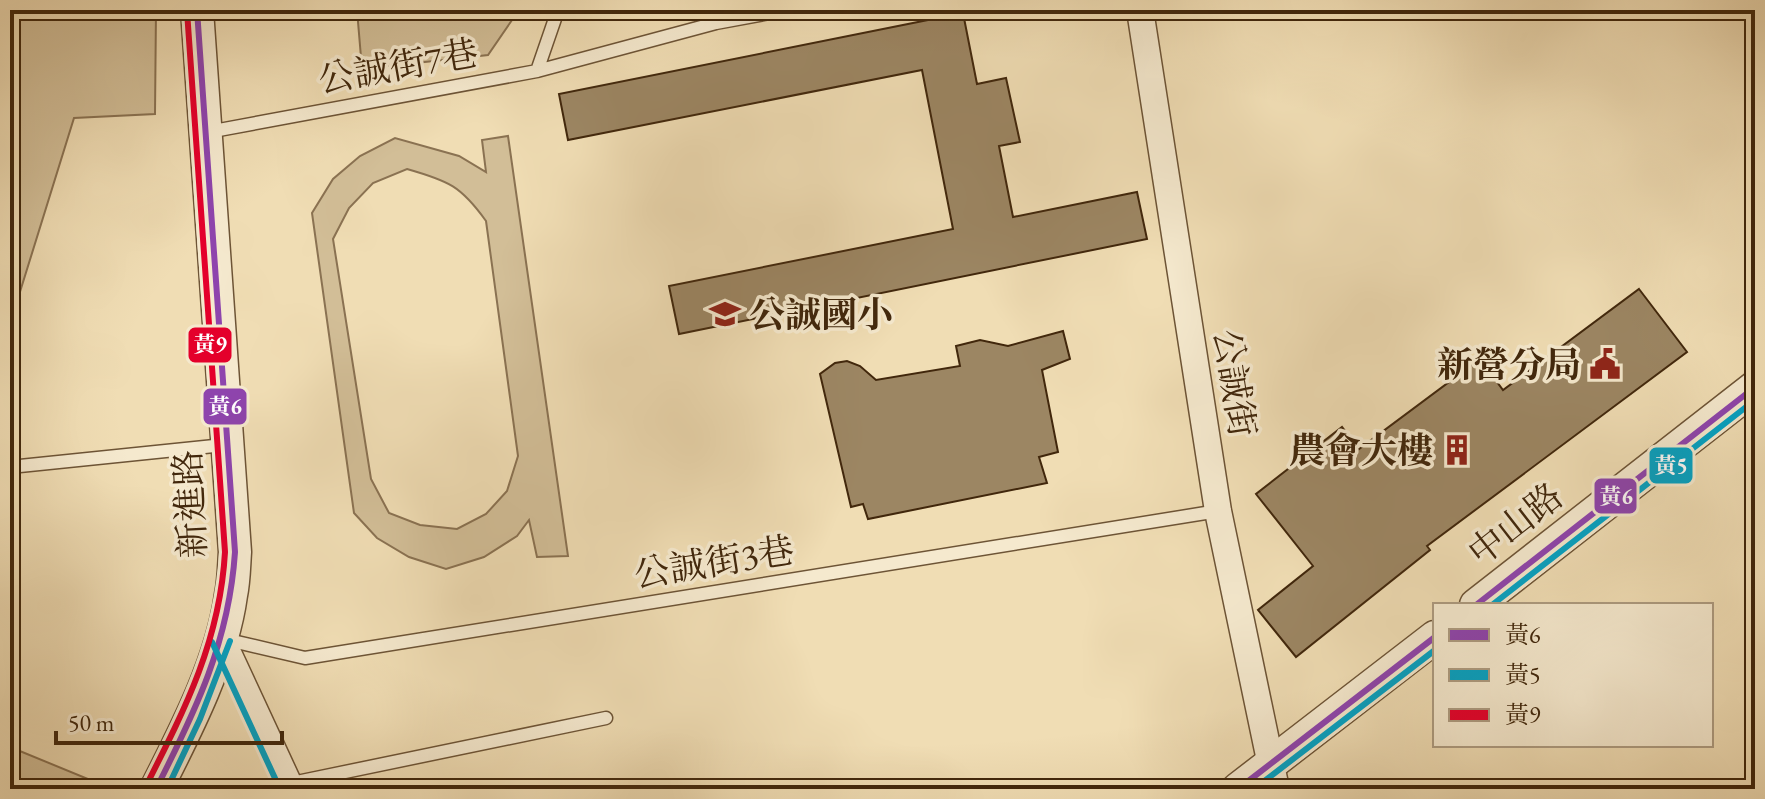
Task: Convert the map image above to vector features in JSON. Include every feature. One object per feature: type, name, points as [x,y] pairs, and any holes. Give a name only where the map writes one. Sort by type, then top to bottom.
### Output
[{"type":"street","name":"新進路","points":[[156,789],[204,687],[221,638],[231,596],[235,552],[197,10]]},
{"type":"street","name":"公誠街","points":[[1140,10],[1218,511],[1273,777]]},
{"type":"street","name":"中山路","points":[[1479,603],[1755,387]]},
{"type":"street","points":[[221,638],[289,787]]},
{"type":"street","points":[[1238,789],[1273,777],[1433,639]]},
{"type":"lane","points":[[537,71],[558,10]]},
{"type":"lane","name":"公誠街7巷","points":[[205,132],[537,71],[715,16],[786,10]]},
{"type":"lane","points":[[10,467],[228,444]]},
{"type":"lane","name":"公誠街3巷","points":[[221,638],[305,658],[1218,511]]},
{"type":"lane","points":[[289,787],[606,718]]},
{"type":"shaded area","points":[[10,10],[156,10],[155,114],[74,118],[10,324]]},
{"type":"shaded area","points":[[357,10],[517,10],[488,55],[362,69]]},
{"type":"shaded area","points":[[508,136],[568,556],[537,557],[529,520],[517,536],[484,557],[446,569],[409,557],[377,538],[354,513],[312,213],[333,179],[360,156],[395,138],[459,156],[486,172],[482,140]],"holes":[[[407,169],[453,186],[486,221],[518,456],[507,491],[486,514],[457,529],[420,525],[389,513],[371,479],[333,239],[349,208],[373,183]]]},
{"type":"shaded area","points":[[10,747],[88,779],[83,789],[10,789]]},
{"type":"building","points":[[963,13],[977,84],[1006,78],[1020,142],[999,146],[1013,217],[1137,192],[1147,239],[679,334],[669,286],[953,229],[922,70],[568,140],[559,94]]},
{"type":"building","points":[[1639,289],[1687,352],[1427,546],[1430,550],[1296,657],[1258,610],[1313,566],[1256,494],[1342,427],[1359,449],[1480,359],[1503,390]]},
{"type":"building","points":[[1063,331],[1070,359],[1042,370],[1058,452],[1039,457],[1047,483],[868,519],[863,504],[851,507],[820,374],[835,363],[847,361],[860,366],[876,380],[960,366],[956,346],[980,340],[1008,346]]},
{"type":"transit line","name":"黃6","points":[[156,789],[197,703],[218,646],[232,585],[235,552],[197,10]]},
{"type":"transit line","name":"黃9","points":[[147,784],[199,672],[216,615],[225,552],[187,11]]},
{"type":"transit line","name":"黃6","points":[[1479,603],[1755,387]]},
{"type":"transit line","name":"黃5","points":[[1495,603],[1755,400]]},
{"type":"transit line","name":"黃6","points":[[1238,789],[1433,639]]},
{"type":"transit line","name":"黃5","points":[[167,789],[200,719],[230,641]]},
{"type":"transit line","name":"黃5","points":[[212,642],[280,789]]},
{"type":"transit line","name":"黃5","points":[[1254,789],[1433,652]]},
{"type":"place","name":"公誠國小","points":[[725,314]]},
{"type":"place","name":"新營分局","points":[[1605,364]]},
{"type":"place","name":"農會大樓","points":[[1457,450]]}]
